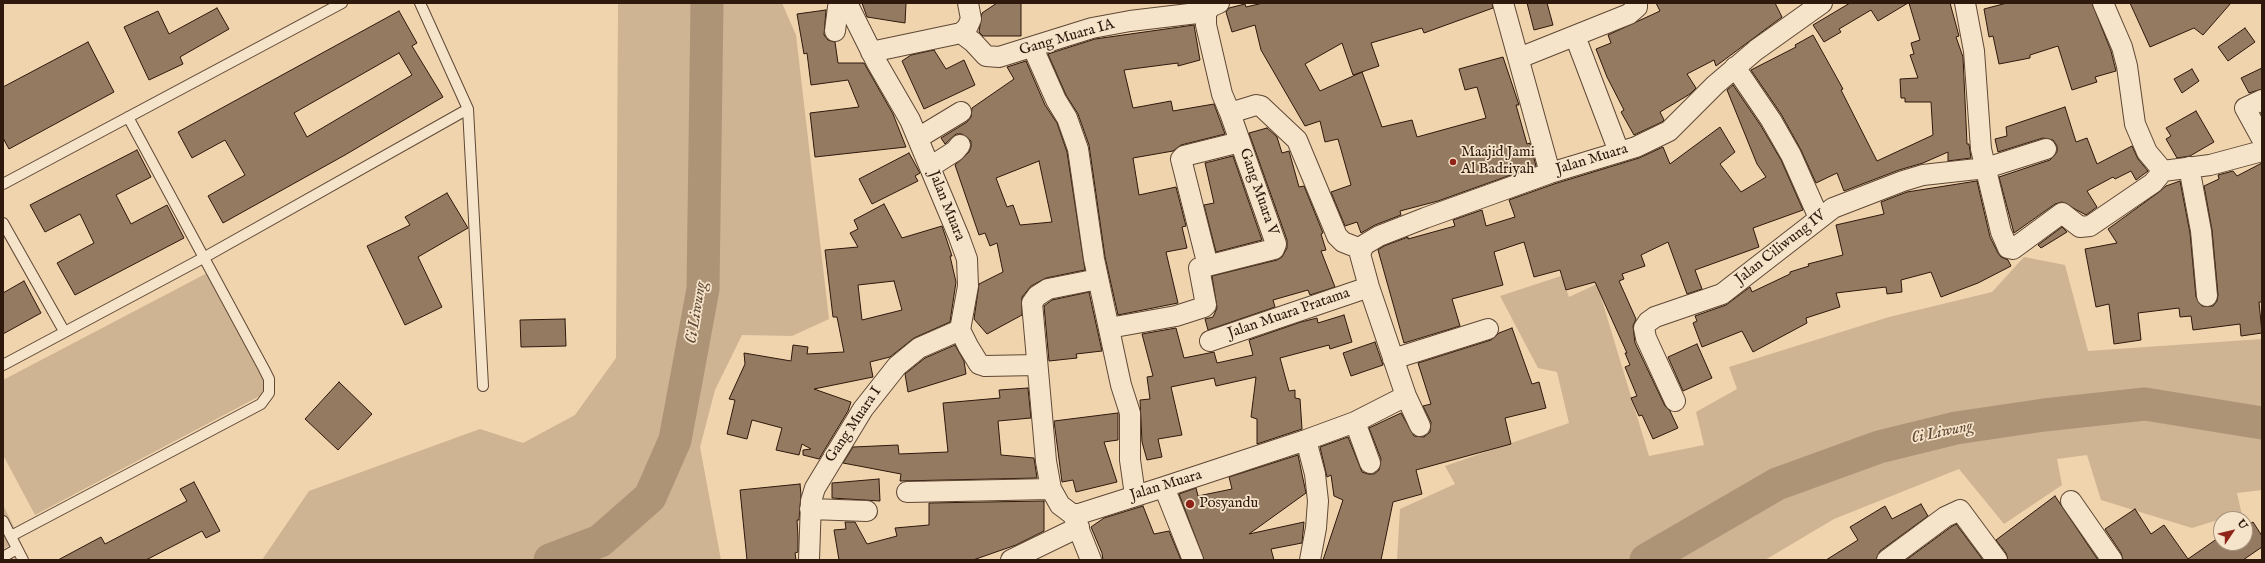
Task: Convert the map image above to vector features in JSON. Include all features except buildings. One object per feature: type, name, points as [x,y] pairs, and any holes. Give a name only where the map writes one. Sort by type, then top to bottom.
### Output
[{"type":"street","points":[[835,31],[838,7],[842,3]]},
{"type":"street","name":"Jalan Muara","points":[[847,3],[918,138],[967,259],[968,286],[960,330]]},
{"type":"street","points":[[872,52],[962,34],[968,28],[971,19],[968,3]]},
{"type":"street","points":[[1503,3],[1550,173]]},
{"type":"street","points":[[1519,58],[1628,14],[1637,7],[1637,3]]},
{"type":"street","name":"Jalan Muara","points":[[1361,249],[1367,242],[1379,236],[1550,173],[1619,152],[1669,131],[1735,67],[1756,50],[1822,3]]},
{"type":"street","points":[[1965,3],[1974,51],[1978,131],[2005,244],[2010,249],[2062,213],[2080,227],[2090,226],[2153,183],[2163,170],[2210,165],[2262,151]]},
{"type":"street","points":[[2103,3],[2122,47],[2127,66],[2135,124],[2147,152],[2163,170]]},
{"type":"street","name":"Gang Muara IA","points":[[962,34],[973,42],[986,56],[999,57],[1032,48],[1092,28],[1212,7]]},
{"type":"street","name":"Gang Muara V","points":[[1208,266],[1272,251],[1276,244],[1222,94],[1206,25],[1212,7]]},
{"type":"street","points":[[1575,36],[1619,152]]},
{"type":"street","points":[[1032,48],[1056,100],[1067,118],[1083,168],[1089,231],[1098,279],[1121,385],[1130,413],[1130,460],[1135,495]]},
{"type":"street","points":[[1735,67],[1780,135],[1805,184],[1818,218]]},
{"type":"street","points":[[2262,100],[2245,108],[2262,139]]},
{"type":"street","points":[[1230,113],[1256,105],[1261,106],[1297,140],[1337,236],[1343,242],[1361,249],[1361,260],[1369,287],[1406,396],[1420,426]]},
{"type":"street","points":[[918,138],[961,112]]},
{"type":"street","points":[[1109,328],[1176,316],[1204,307],[1206,304],[1198,269],[1208,266],[1181,159],[1184,156],[1240,142]]},
{"type":"street","points":[[930,167],[956,151],[960,145]]},
{"type":"street","name":"Jalan Ciliwung IV","points":[[1675,401],[1646,338],[1644,328],[1648,322],[1655,317],[1722,294],[1809,228],[1818,218],[1833,208],[1903,181],[1923,175],[1986,168],[2046,149]]},
{"type":"street","points":[[2189,167],[2201,231],[2207,296]]},
{"type":"street","points":[[1091,560],[1075,520],[1060,505],[1051,489],[1046,461],[1032,303],[1034,299],[1048,289],[1098,279]]},
{"type":"street","name":"Jalan Muara Pratama","points":[[1210,340],[1369,287]]},
{"type":"street","points":[[1393,359],[1488,329]]},
{"type":"street","points":[[960,330],[979,364],[985,366],[1037,366]]},
{"type":"street","name":"Gang Muara I","points":[[809,560],[810,508],[815,488],[863,409],[893,371],[919,348],[960,330]]},
{"type":"street","name":"Jalan Muara","points":[[1011,560],[1075,520],[1079,514],[1306,440],[1355,422],[1406,396]]},
{"type":"street","points":[[1355,422],[1370,463]]},
{"type":"street","points":[[1306,440],[1315,474],[1318,501],[1316,528],[1310,560]]},
{"type":"street","points":[[1164,487],[1193,560]]},
{"type":"street","points":[[907,492],[1051,489]]},
{"type":"street","points":[[2071,501],[2112,560]]},
{"type":"street","points":[[810,508],[867,511]]},
{"type":"street","points":[[1887,560],[1945,518],[1960,510],[1997,560]]},
{"type":"lane","points":[[3,184],[342,3]]},
{"type":"lane","points":[[420,3],[468,109],[483,386]]},
{"type":"lane","points":[[3,365],[64,331],[205,257],[468,109]]},
{"type":"lane","points":[[10,536],[260,404],[266,399],[270,386],[264,369],[205,257],[128,117]]},
{"type":"lane","points":[[3,223],[64,331]]},
{"type":"lane","points":[[3,521],[24,560]]},
{"type":"lane","points":[[3,557],[17,549]]},
{"type":"shaded area","points":[[618,3],[782,3],[796,35],[829,319],[792,336],[742,335],[715,390],[700,447],[721,560],[262,560],[309,491],[480,429],[523,443],[575,415],[616,358]]},
{"type":"shaded area","points":[[2024,257],[2065,265],[2088,351],[2262,339],[2262,490],[2237,493],[2241,511],[2213,511],[2213,521],[2192,528],[2101,500],[2087,455],[2057,459],[2062,485],[2004,524],[1959,469],[1834,519],[1765,560],[1397,560],[1400,509],[1455,484],[1445,466],[1569,423],[1557,372],[1538,368],[1500,296],[1561,276],[1569,297],[1597,284],[1649,456],[1704,445],[1696,412],[1737,389],[1729,367],[1889,317],[1992,292]]},
{"type":"shaded area","points":[[211,271],[273,389],[35,515],[3,455],[3,380]]},
{"type":"shaded area","points":[[3,505],[20,539],[3,549]]},
{"type":"waterway","name":"Ci Liwung","points":[[550,560],[600,541],[650,497],[675,440],[703,289],[707,3]]},
{"type":"waterway","name":"Ci Liwung","points":[[1646,560],[1777,484],[1879,447],[1956,428],[2044,415],[2145,404],[2262,423]]},
{"type":"place","name":"Maajid Jami Al Badriyah","points":[[1453,162]]},
{"type":"place","name":"Posyandu","points":[[1190,504]]}]
